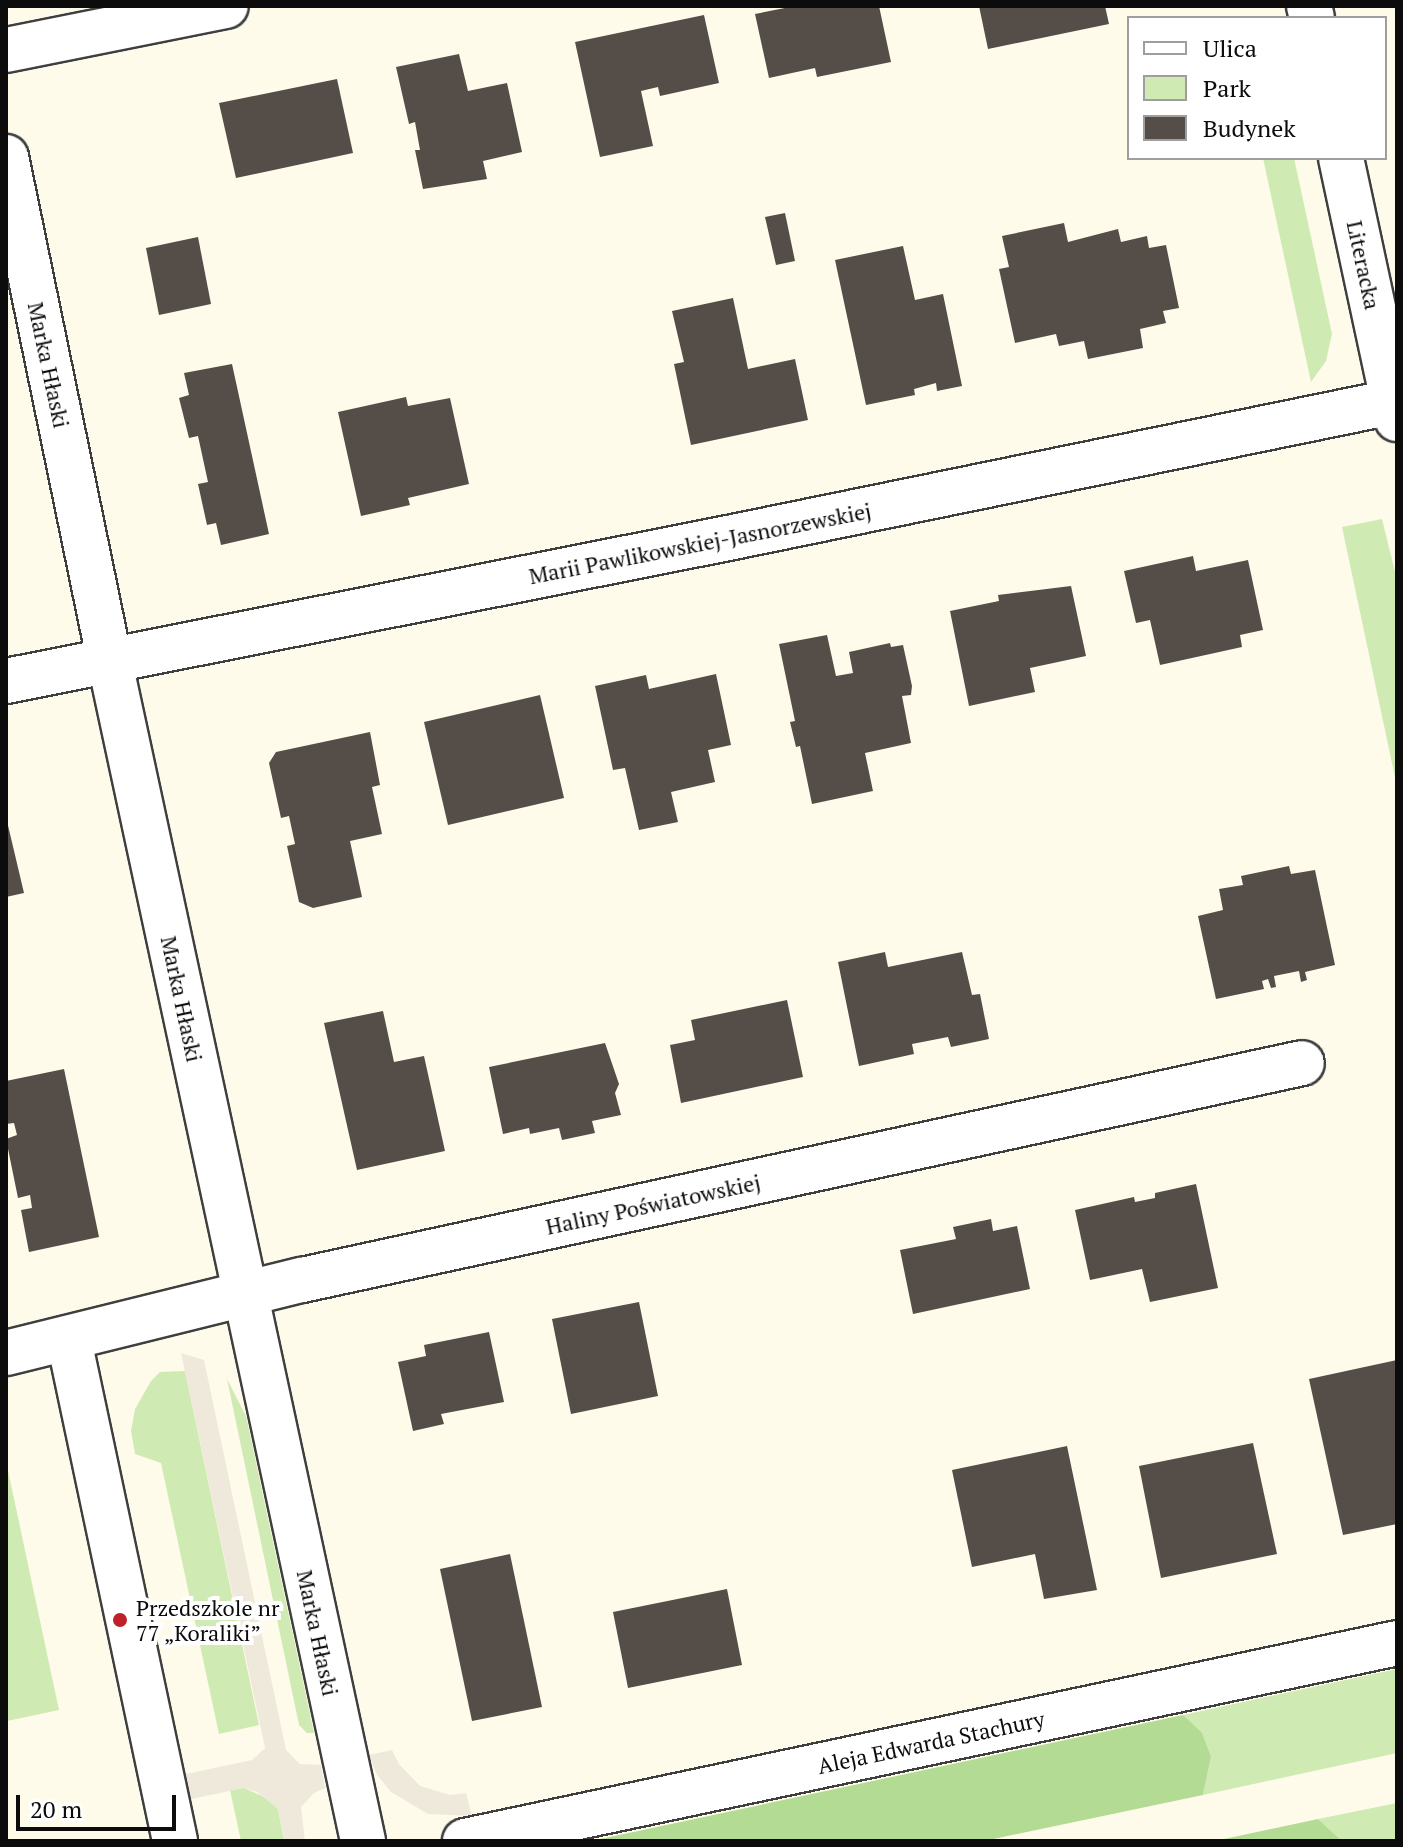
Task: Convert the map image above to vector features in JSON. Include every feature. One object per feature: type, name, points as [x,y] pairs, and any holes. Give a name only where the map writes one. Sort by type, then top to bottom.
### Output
[{"type":"street","points":[[6,50],[226,6]]},
{"type":"street","name":"Marka Hłaski","points":[[6,157],[109,658],[363,1841]]},
{"type":"street","name":"Literacka","points":[[1341,160],[1396,407]]},
{"type":"street","name":"Marii Pawlikowskiej-Jasnorzewskiej","points":[[6,681],[109,658],[1396,407]]},
{"type":"street","name":"Haliny Poświatowskiej","points":[[6,1353],[69,1340],[246,1293],[1302,1063]]},
{"type":"street","points":[[69,1340],[175,1841]]},
{"type":"street","name":"Aleja Edwarda Stachury","points":[[465,1841],[1397,1643]]},
{"type":"green space","points":[[1263,160],[1294,160],[1332,334],[1326,361],[1311,382]]},
{"type":"green space","points":[[1382,519],[1397,580],[1397,787],[1342,527]]},
{"type":"green space","points":[[185,1371],[259,1725],[219,1734],[161,1463],[135,1454],[131,1431],[135,1409],[151,1381],[160,1372]]},
{"type":"green space","points":[[227,1379],[246,1416],[314,1733],[307,1733],[299,1725]]},
{"type":"green space","points":[[6,1461],[59,1710],[7,1721],[6,1718]]},
{"type":"green space","points":[[1397,1669],[1397,1753],[1203,1795],[1211,1757],[1183,1715]]},
{"type":"green space","points":[[1183,1715],[1202,1733],[1211,1757],[1203,1795],[984,1841],[591,1841]]},
{"type":"green space","points":[[244,1788],[269,1799],[278,1809],[284,1841],[241,1841],[230,1790]]},
{"type":"green space","points":[[1397,1803],[1397,1841],[1342,1841],[1318,1819]]},
{"type":"green space","points":[[1318,1819],[1342,1841],[1215,1841]]},
{"type":"shaded area","points":[[181,1353],[204,1360],[286,1750],[300,1764],[321,1765],[325,1788],[314,1793],[301,1807],[305,1841],[284,1841],[278,1809],[257,1792],[244,1788],[191,1799],[186,1774],[252,1760],[265,1748]]},
{"type":"shaded area","points":[[392,1750],[399,1764],[420,1786],[450,1795],[466,1793],[472,1816],[428,1814],[391,1792],[377,1775],[369,1755]]},
{"type":"building","points":[[795,6],[879,6],[891,62],[817,77],[815,68],[769,78],[755,14]]},
{"type":"building","points":[[979,6],[1105,6],[1109,24],[988,49]]},
{"type":"building","points":[[704,15],[719,83],[660,96],[658,87],[641,91],[653,146],[600,157],[575,42]]},
{"type":"building","points":[[459,54],[468,91],[507,83],[522,152],[483,161],[487,179],[423,189],[415,150],[420,150],[415,122],[409,124],[396,67]]},
{"type":"building","points":[[337,79],[353,153],[236,178],[219,103]]},
{"type":"building","points":[[785,213],[795,261],[776,265],[765,217]]},
{"type":"building","points":[[1064,223],[1068,242],[1118,229],[1121,242],[1147,236],[1149,248],[1166,245],[1179,308],[1163,311],[1166,323],[1140,329],[1143,348],[1088,359],[1084,341],[1059,346],[1056,334],[1015,343],[999,269],[1009,267],[1002,236]]},
{"type":"building","points":[[198,237],[211,304],[159,315],[146,248]]},
{"type":"building","points":[[903,246],[915,300],[943,294],[962,386],[937,391],[936,383],[914,389],[915,395],[866,405],[835,260]]},
{"type":"building","points":[[733,298],[748,369],[795,359],[808,420],[691,445],[674,364],[684,362],[672,311]]},
{"type":"building","points":[[232,364],[269,534],[221,545],[216,523],[207,525],[198,484],[208,482],[198,436],[189,438],[179,398],[189,395],[184,373]]},
{"type":"building","points":[[406,397],[408,406],[450,398],[469,484],[408,498],[410,505],[361,516],[338,412]]},
{"type":"building","points":[[1193,556],[1196,571],[1248,560],[1263,630],[1240,635],[1242,647],[1160,665],[1150,620],[1136,623],[1124,571]]},
{"type":"building","points":[[1071,586],[1086,656],[1030,668],[1035,692],[969,706],[950,611],[999,601],[998,595]]},
{"type":"building","points":[[827,635],[836,676],[853,673],[849,652],[890,643],[891,647],[903,645],[912,686],[911,695],[902,696],[911,743],[865,753],[873,791],[812,804],[800,746],[796,747],[790,722],[795,721],[779,644]]},
{"type":"building","points":[[716,674],[731,745],[708,750],[715,782],[671,792],[678,822],[639,830],[625,768],[613,770],[595,686],[646,675],[649,689]]},
{"type":"building","points":[[540,695],[564,798],[448,825],[424,722]]},
{"type":"building","points":[[370,732],[380,785],[372,787],[382,834],[350,841],[362,897],[313,908],[299,902],[287,846],[295,844],[289,816],[281,818],[269,763],[276,752]]},
{"type":"building","points":[[6,817],[24,893],[6,897]]},
{"type":"building","points":[[1289,866],[1291,874],[1315,870],[1335,965],[1305,972],[1307,980],[1301,982],[1299,971],[1274,976],[1276,987],[1271,988],[1268,979],[1262,981],[1264,989],[1216,999],[1198,916],[1223,910],[1219,889],[1243,885],[1241,876]]},
{"type":"building","points":[[885,952],[888,967],[962,952],[972,995],[980,994],[989,1039],[951,1047],[948,1037],[912,1044],[914,1054],[859,1066],[838,962]]},
{"type":"building","points":[[787,1000],[803,1077],[681,1103],[670,1045],[695,1040],[691,1020]]},
{"type":"building","points":[[383,1011],[394,1062],[424,1056],[445,1151],[357,1170],[324,1023]]},
{"type":"building","points":[[605,1043],[619,1084],[615,1093],[621,1115],[592,1121],[595,1133],[562,1140],[559,1128],[530,1134],[529,1128],[503,1134],[489,1067]]},
{"type":"building","points":[[64,1069],[99,1237],[29,1252],[21,1210],[32,1208],[30,1195],[18,1198],[6,1139],[17,1135],[14,1123],[6,1124],[6,1081]]},
{"type":"building","points":[[1196,1184],[1218,1288],[1150,1302],[1142,1269],[1090,1280],[1075,1210],[1134,1197],[1135,1202],[1155,1198],[1155,1193]]},
{"type":"building","points":[[991,1219],[993,1231],[1017,1226],[1030,1289],[913,1314],[900,1250],[956,1239],[953,1227]]},
{"type":"building","points":[[639,1302],[658,1396],[571,1414],[552,1319]]},
{"type":"building","points":[[489,1332],[504,1402],[441,1414],[444,1424],[413,1431],[398,1362],[426,1356],[424,1345]]},
{"type":"building","points":[[1397,1360],[1397,1524],[1343,1535],[1309,1379]]},
{"type":"building","points":[[1253,1443],[1277,1554],[1161,1578],[1139,1466]]},
{"type":"building","points":[[1067,1446],[1097,1590],[1044,1599],[1035,1554],[972,1567],[952,1470]]},
{"type":"building","points":[[510,1554],[542,1707],[472,1721],[440,1569]]},
{"type":"building","points":[[727,1589],[742,1665],[628,1688],[613,1612]]},
{"type":"place","name":"Przedszkole nr 77 „Koraliki”","points":[[120,1620]]}]
